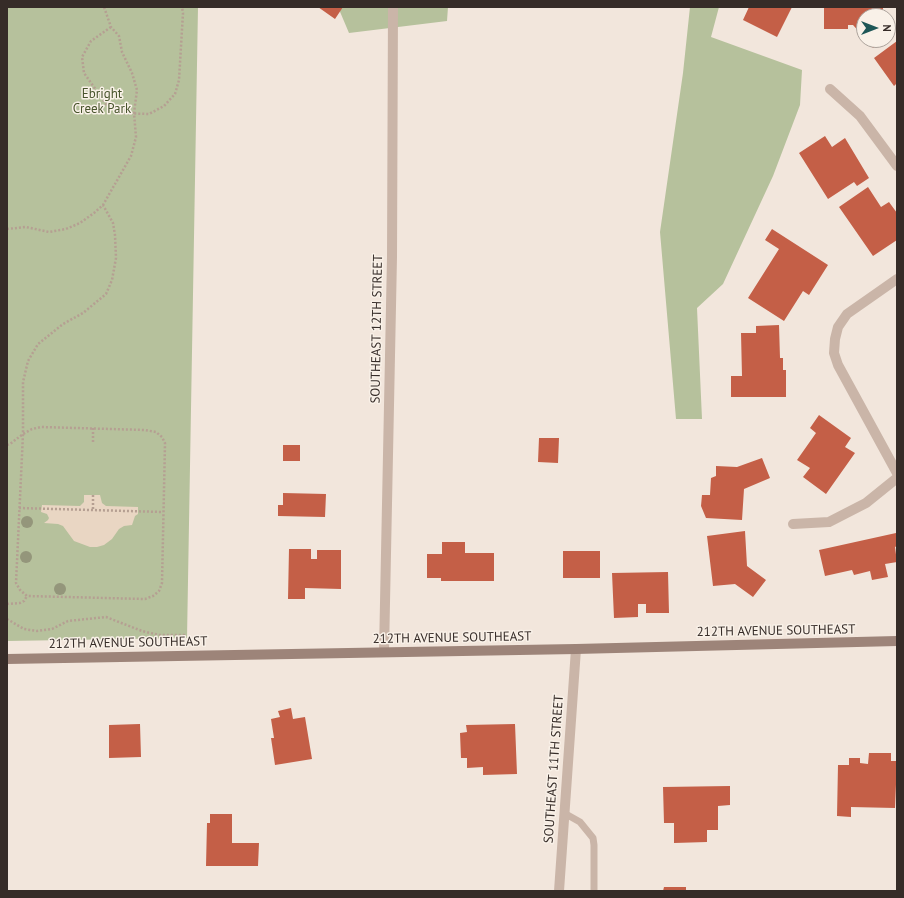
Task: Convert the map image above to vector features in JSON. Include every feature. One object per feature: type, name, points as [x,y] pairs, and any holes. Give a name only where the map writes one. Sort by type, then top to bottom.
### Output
[{"type":"street","name":"SOUTHEAST 12TH STREET","points":[[384,652],[392,265],[393,7]]},
{"type":"street","points":[[830,88],[860,116],[897,166]]},
{"type":"street","points":[[897,279],[847,314],[838,326],[834,353],[838,365],[897,473]]},
{"type":"street","points":[[793,524],[830,522],[866,503],[897,478]]},
{"type":"street","name":"212TH AVENUE SOUTHEAST","points":[[7,659],[576,649],[897,641]]},
{"type":"street","name":"SOUTHEAST 11TH STREET","points":[[559,891],[576,649]]},
{"type":"lane","points":[[564,813],[580,822],[593,838],[594,891]]},
{"type":"path","points":[[7,229],[26,227],[49,232],[66,229],[80,223],[103,205],[131,156],[136,137],[134,113],[137,90],[132,73],[122,52],[119,36],[111,27],[104,7]]},
{"type":"path","points":[[111,27],[91,41],[82,57],[84,73],[106,104],[118,113],[150,114],[164,106],[175,94],[179,80],[183,13],[182,7]]},
{"type":"path","points":[[7,445],[22,434],[32,429],[41,427],[145,430],[156,432],[162,437],[165,443],[162,584],[159,590],[153,596],[145,599],[27,596],[20,590],[16,582],[22,434],[23,382],[28,361],[38,344],[63,324],[83,313],[106,294],[112,280],[116,258],[113,223],[103,205]]},
{"type":"path","points":[[92,442],[93,428]]},
{"type":"path","points":[[93,495],[93,510]]},
{"type":"path","points":[[19,508],[163,512]]},
{"type":"path","points":[[7,604],[20,603],[27,596]]},
{"type":"path","points":[[7,619],[24,630],[37,631],[52,629],[68,621],[106,617],[148,632],[159,634],[184,634],[184,655]]},
{"type":"green space","name":"Ebright Creek Park","points":[[7,7],[198,7],[187,638],[7,641]]},
{"type":"green space","points":[[338,7],[448,7],[447,21],[349,33]]},
{"type":"green space","points":[[690,7],[719,7],[711,37],[802,70],[800,105],[773,176],[723,284],[697,308],[702,419],[676,419],[660,232],[683,73]]},
{"type":"shaded area","points":[[84,495],[100,495],[102,503],[106,506],[138,507],[138,514],[135,516],[132,525],[124,526],[119,529],[112,539],[104,545],[97,547],[90,547],[74,541],[63,526],[44,523],[49,518],[47,514],[41,512],[42,505],[80,506],[84,502]]},
{"type":"building","points":[[318,7],[343,7],[335,19]]},
{"type":"building","points":[[749,7],[792,7],[777,37],[743,20]]},
{"type":"building","points":[[824,7],[883,7],[856,8],[856,28],[853,25],[848,25],[848,29],[824,29]]},
{"type":"building","points":[[897,41],[897,83],[894,86],[874,58],[888,48],[896,48]]},
{"type":"building","points":[[825,136],[832,147],[845,138],[869,178],[857,186],[854,182],[828,199],[799,153]]},
{"type":"building","points":[[868,187],[881,207],[889,202],[897,213],[897,240],[873,256],[839,207]]},
{"type":"building","points":[[772,229],[828,265],[809,295],[803,291],[784,321],[748,298],[779,249],[765,240]]},
{"type":"building","points":[[779,325],[780,358],[783,358],[783,370],[786,370],[786,397],[731,397],[731,376],[742,376],[741,333],[756,333],[756,326]]},
{"type":"building","points":[[819,415],[851,438],[845,447],[855,453],[826,494],[803,477],[810,468],[797,460],[816,433],[810,428]]},
{"type":"building","points":[[539,438],[559,438],[558,463],[538,462]]},
{"type":"building","points":[[283,445],[300,445],[300,461],[283,461]]},
{"type":"building","points":[[762,458],[770,478],[744,489],[742,520],[706,518],[701,506],[702,495],[710,495],[711,478],[716,476],[716,466],[737,467]]},
{"type":"building","points":[[283,493],[326,494],[325,517],[278,516],[278,505],[283,505]]},
{"type":"building","points":[[745,531],[747,566],[766,580],[753,597],[735,584],[713,586],[707,536]]},
{"type":"building","points":[[896,533],[897,546],[895,547],[897,562],[885,564],[888,577],[872,580],[870,571],[854,575],[852,570],[825,576],[819,550]]},
{"type":"building","points":[[442,542],[465,542],[465,553],[494,553],[494,581],[441,581],[441,578],[427,578],[427,554],[442,554]]},
{"type":"building","points":[[289,549],[311,549],[311,559],[317,559],[317,550],[341,550],[341,589],[305,588],[305,599],[288,599]]},
{"type":"building","points":[[563,551],[600,551],[600,578],[563,578]]},
{"type":"building","points":[[668,572],[669,613],[646,613],[646,604],[638,604],[638,617],[614,618],[612,573]]},
{"type":"building","points":[[291,708],[293,719],[305,717],[312,759],[275,765],[271,738],[274,738],[271,719],[280,717],[278,711]]},
{"type":"building","points":[[140,724],[141,757],[109,758],[109,725]]},
{"type":"building","points":[[515,724],[517,774],[483,775],[483,767],[467,768],[467,758],[461,758],[460,733],[467,732],[466,725]]},
{"type":"building","points":[[869,753],[891,753],[891,761],[897,761],[895,808],[851,807],[851,817],[837,816],[838,765],[849,765],[849,758],[860,758],[860,763],[868,764]]},
{"type":"building","points":[[730,786],[730,805],[718,806],[718,830],[707,830],[707,842],[674,843],[674,823],[664,823],[663,787]]},
{"type":"building","points":[[210,814],[232,814],[232,843],[259,843],[258,866],[206,866],[207,823],[210,823]]},
{"type":"building","points":[[664,887],[686,887],[686,891],[663,891]]}]
